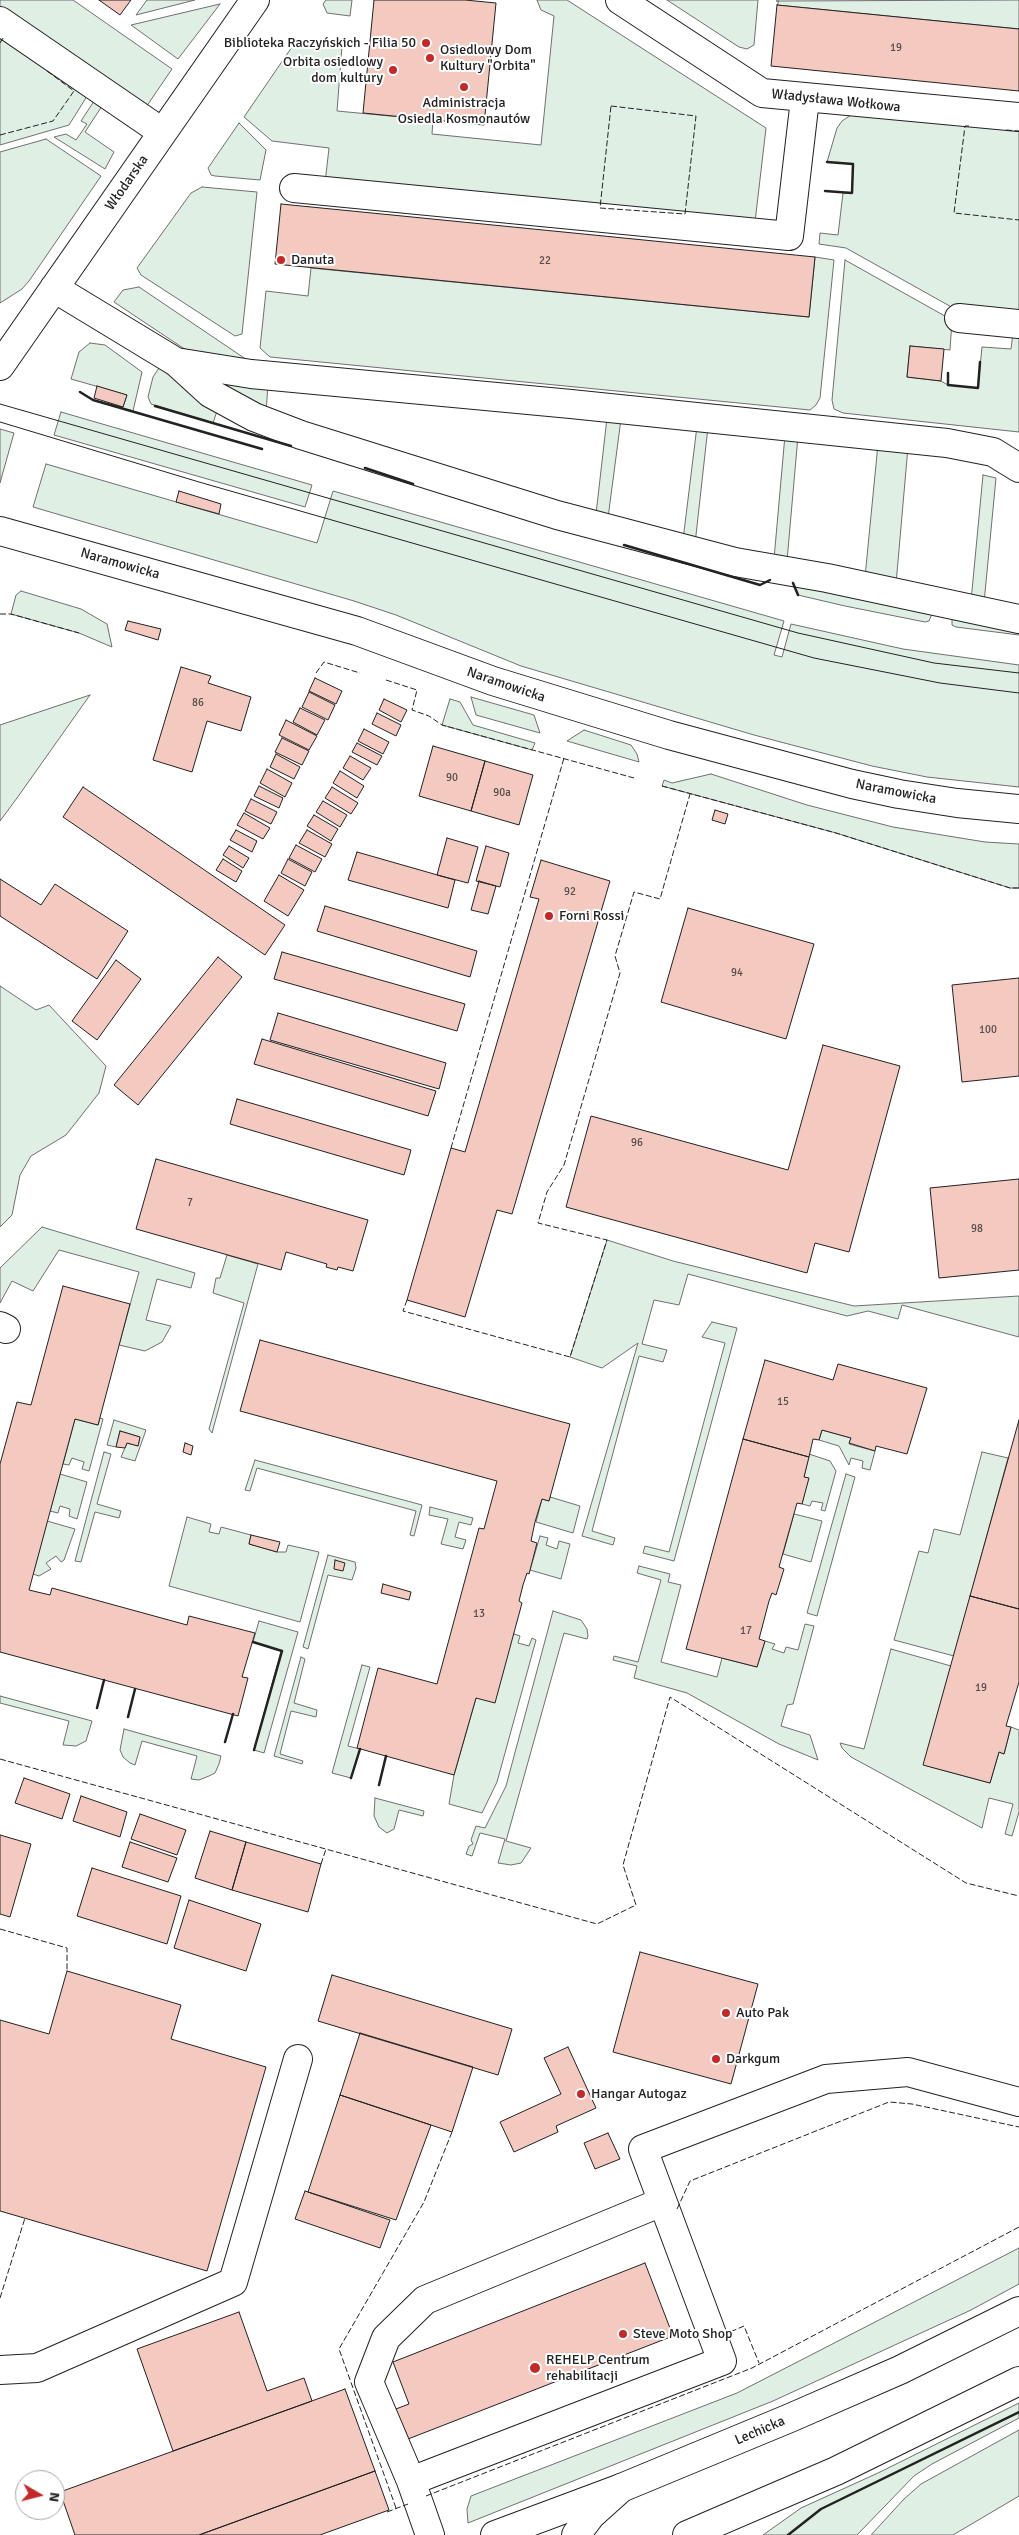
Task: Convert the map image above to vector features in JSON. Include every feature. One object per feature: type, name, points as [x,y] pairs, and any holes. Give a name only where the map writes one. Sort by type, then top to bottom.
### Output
[{"type":"street","name":"Włodarska","points":[[0,366],[255,0]]},
{"type":"street","name":"Władysława Wołkowa","points":[[620,0],[762,93],[805,99],[1019,118]]},
{"type":"street","points":[[0,21],[162,132]]},
{"type":"street","points":[[294,188],[789,236],[805,99]]},
{"type":"street","points":[[54,288],[176,362],[210,393],[254,417],[301,435],[470,489],[735,562],[827,578],[1019,619]]},
{"type":"street","points":[[959,318],[1019,324]]},
{"type":"street","points":[[176,362],[260,375],[571,404],[947,443],[993,452],[1019,468]]},
{"type":"street","points":[[993,452],[1019,444]]},
{"type":"street","name":"Naramowicka","points":[[0,531],[357,631],[493,681],[679,738],[852,784],[898,794],[957,804],[1019,809]]},
{"type":"street","points":[[0,2370],[37,2368],[233,2282],[298,2059]]},
{"type":"street","points":[[411,2481],[722,2361],[643,2149],[826,2079],[908,2072],[1019,2102]]},
{"type":"street","points":[[430,2535],[411,2481],[369,2382],[386,2338],[425,2300],[662,2202]]},
{"type":"street","name":"Lechicka","points":[[495,2535],[620,2488],[845,2395],[1019,2311]]},
{"type":"street","points":[[687,2535],[852,2464],[1019,2381]]},
{"type":"street","points":[[576,2535],[591,2515],[620,2488]]},
{"type":"green space","points":[[0,0],[73,0],[172,69],[144,110],[0,11]]},
{"type":"green space","points":[[147,0],[195,0],[136,15]]},
{"type":"green space","points":[[326,0],[352,0],[350,16],[327,13],[323,4]]},
{"type":"green space","points":[[537,0],[567,0],[766,128],[755,222],[325,183],[329,148],[272,141],[244,117],[294,44],[300,40],[338,42],[342,46],[337,111],[433,120],[432,134],[541,145],[554,16],[541,10]]},
{"type":"green space","points":[[667,0],[758,0],[754,45],[747,49],[739,47]]},
{"type":"green space","points":[[1019,0],[1019,29],[777,5],[779,1],[776,1]]},
{"type":"green space","points":[[220,4],[178,59],[131,25]]},
{"type":"green space","points":[[0,33],[89,93],[69,125],[0,145]]},
{"type":"green space","points":[[96,98],[104,103],[85,132],[114,152],[105,169],[54,137],[66,134],[76,140],[87,124],[81,121]]},
{"type":"green space","points":[[854,113],[1019,131],[1019,315],[955,309],[846,248],[819,244],[820,233],[838,235],[843,193],[852,193],[853,164],[827,162],[837,128],[842,121]]},
{"type":"green space","points":[[239,123],[266,150],[260,180],[215,176],[211,175],[208,168]]},
{"type":"green space","points":[[46,139],[101,176],[29,281],[22,289],[0,303],[0,152]]},
{"type":"green space","points":[[202,187],[257,192],[242,334],[235,336],[141,275],[137,268],[191,193]]},
{"type":"green space","points":[[815,257],[834,260],[820,398],[810,410],[270,357],[260,348],[266,291],[308,296],[311,268],[809,317]]},
{"type":"green space","points":[[845,260],[952,320],[950,350],[910,346],[907,377],[941,381],[948,385],[978,388],[982,347],[1011,349],[1013,333],[1019,334],[1019,432],[843,413],[834,409],[832,400]]},
{"type":"green space","points":[[139,287],[256,366],[200,355],[183,348],[114,302],[123,290]]},
{"type":"green space","points":[[90,343],[105,345],[142,372],[133,411],[93,400],[123,407],[127,395],[71,379],[79,352]]},
{"type":"green space","points":[[159,368],[218,408],[213,423],[151,404],[148,397],[153,377]]},
{"type":"green space","points":[[220,379],[268,384],[266,413],[219,387]]},
{"type":"green space","points":[[61,412],[312,485],[305,507],[54,435]]},
{"type":"green space","points":[[607,418],[621,419],[608,518],[596,514]]},
{"type":"green space","points":[[697,426],[708,427],[695,544],[683,540]]},
{"type":"green space","points":[[0,429],[14,433],[0,483]]},
{"type":"green space","points":[[785,435],[798,436],[787,561],[774,559]]},
{"type":"green space","points":[[878,444],[908,447],[896,584],[865,577]]},
{"type":"green space","points":[[46,464],[317,543],[333,491],[784,621],[774,655],[782,657],[791,624],[903,649],[1019,665],[1019,787],[927,777],[872,766],[754,735],[521,666],[396,615],[354,601],[33,507]]},
{"type":"green space","points":[[983,475],[996,478],[984,603],[971,601]]},
{"type":"green space","points":[[793,583],[1019,629],[1019,635],[956,627],[952,625],[952,617],[932,614],[929,621],[925,622],[845,606],[798,595]]},
{"type":"green space","points":[[21,591],[81,609],[107,624],[112,647],[79,633],[11,614],[16,595]]},
{"type":"green space","points":[[90,695],[17,798],[0,821],[0,725]]},
{"type":"green space","points":[[471,697],[534,715],[540,733],[476,715]]},
{"type":"green space","points":[[450,699],[460,702],[473,725],[535,743],[532,750],[442,725]]},
{"type":"green space","points":[[584,730],[631,745],[637,754],[639,762],[567,741]]},
{"type":"green space","points":[[711,774],[807,805],[893,827],[985,842],[1019,844],[1019,888],[1010,888],[836,833],[662,786],[664,780],[672,783]]},
{"type":"green space","points":[[0,986],[36,1010],[49,1005],[106,1066],[99,1093],[66,1135],[31,1156],[20,1175],[12,1215],[0,1227]]},
{"type":"green space","points":[[42,1227],[195,1273],[191,1288],[157,1279],[146,1320],[171,1326],[162,1342],[145,1351],[119,1345],[139,1272],[59,1250],[33,1291],[12,1281],[0,1303],[0,1268]]},
{"type":"green space","points":[[607,1240],[673,1261],[854,1306],[1019,1296],[1019,1337],[902,1305],[898,1319],[868,1311],[847,1316],[688,1274],[679,1305],[654,1300],[642,1344],[667,1350],[663,1362],[639,1356],[592,1531],[615,1538],[613,1545],[582,1536],[638,1343],[602,1368],[570,1357]]},
{"type":"green space","points":[[227,1255],[258,1264],[212,1433],[209,1429],[244,1303],[213,1293],[216,1278],[220,1278]]},
{"type":"green space","points":[[712,1322],[737,1328],[674,1561],[643,1553],[645,1546],[669,1552],[725,1343],[702,1337]]},
{"type":"green space","points":[[100,1418],[103,1419],[89,1471],[82,1469],[84,1462],[72,1458],[69,1465],[63,1464],[75,1419],[98,1425]]},
{"type":"green space","points":[[114,1420],[146,1430],[135,1461],[121,1457],[127,1443],[138,1446],[140,1437],[120,1431],[116,1447],[107,1445]]},
{"type":"green space","points":[[822,1430],[851,1438],[849,1444],[875,1451],[870,1470],[862,1468],[863,1461],[851,1458],[849,1465],[839,1446],[819,1440]]},
{"type":"green space","points":[[104,1452],[111,1454],[97,1504],[121,1511],[119,1518],[95,1512],[81,1562],[75,1561]]},
{"type":"green space","points":[[982,1452],[1008,1458],[954,1656],[894,1640],[919,1551],[928,1553],[934,1529],[960,1535]]},
{"type":"green space","points":[[809,1454],[830,1461],[836,1471],[825,1511],[821,1510],[823,1503],[812,1501],[810,1506],[802,1504],[808,1478],[804,1477]]},
{"type":"green space","points":[[255,1460],[422,1505],[414,1536],[410,1535],[416,1511],[257,1468],[250,1491],[245,1490]]},
{"type":"green space","points":[[60,1474],[87,1482],[77,1519],[69,1516],[70,1509],[60,1506],[58,1513],[50,1511]]},
{"type":"green space","points":[[846,1474],[855,1477],[817,1616],[807,1613]]},
{"type":"green space","points":[[550,1497],[580,1506],[573,1533],[536,1522],[542,1499],[549,1501]]},
{"type":"green space","points":[[430,1507],[473,1518],[471,1525],[459,1522],[455,1537],[466,1540],[463,1549],[441,1544],[448,1519],[429,1515]]},
{"type":"green space","points":[[794,1514],[822,1521],[811,1562],[783,1554]]},
{"type":"green space","points":[[187,1517],[211,1524],[209,1532],[219,1534],[221,1527],[251,1535],[249,1544],[277,1552],[286,1552],[288,1545],[319,1552],[300,1622],[169,1586]]},
{"type":"green space","points":[[47,1521],[75,1529],[64,1560],[61,1562],[56,1556],[46,1563],[51,1569],[39,1576],[33,1574]]},
{"type":"green space","points":[[540,1536],[548,1538],[546,1545],[557,1549],[559,1541],[570,1544],[561,1579],[530,1570]]},
{"type":"green space","points":[[328,1555],[355,1562],[356,1568],[352,1580],[328,1575],[308,1649],[303,1647]]},
{"type":"green space","points":[[639,1566],[670,1574],[668,1582],[681,1585],[661,1662],[717,1677],[722,1658],[757,1667],[765,1641],[775,1644],[772,1649],[784,1653],[786,1647],[798,1650],[805,1624],[814,1626],[793,1704],[787,1705],[781,1726],[810,1735],[818,1760],[779,1744],[687,1693],[634,1678],[637,1666],[613,1660],[614,1656],[638,1662],[661,1580],[637,1573]]},
{"type":"green space","points":[[553,1611],[581,1620],[587,1629],[588,1636],[587,1639],[564,1633],[506,1841],[531,1848],[521,1863],[511,1865],[498,1863],[505,1839],[480,1833],[472,1856],[466,1854],[469,1846],[473,1844],[471,1840],[476,1826],[485,1828],[506,1786]]},
{"type":"green space","points":[[259,1621],[298,1632],[264,1753],[254,1750],[281,1651],[253,1642]]},
{"type":"green space","points":[[514,1634],[520,1636],[518,1643],[529,1646],[532,1638],[536,1640],[497,1782],[482,1813],[449,1804],[454,1775],[476,1698]]},
{"type":"green space","points":[[891,1649],[951,1666],[924,1765],[990,1783],[999,1752],[1004,1754],[1011,1727],[1019,1730],[1019,1812],[1012,1836],[1005,1834],[1013,1804],[989,1798],[982,1828],[851,1757],[842,1748],[840,1743],[864,1749]]},
{"type":"green space","points":[[301,1657],[305,1659],[294,1703],[317,1710],[316,1717],[291,1711],[280,1754],[303,1761],[302,1764],[274,1756]]},
{"type":"green space","points":[[362,1665],[370,1667],[348,1746],[360,1749],[351,1778],[332,1773]]},
{"type":"green space","points":[[0,1696],[92,1721],[86,1741],[76,1746],[63,1745],[69,1721],[0,1703]]},
{"type":"green space","points":[[124,1729],[221,1756],[219,1764],[215,1773],[199,1780],[191,1779],[197,1756],[142,1741],[135,1765],[123,1757],[120,1750]]},
{"type":"green space","points":[[375,1798],[424,1811],[423,1816],[399,1810],[394,1829],[387,1833],[379,1827],[374,1816]]},
{"type":"green space","points":[[1019,2248],[1019,2284],[971,2310],[773,2401],[468,2523],[467,2509],[471,2496],[737,2393]]},
{"type":"green space","points":[[1019,2403],[1019,2418],[932,2464],[914,2476],[857,2535],[763,2535],[801,2508],[878,2473]]},
{"type":"green space","points":[[1019,2430],[1019,2496],[953,2535],[871,2535],[904,2499],[921,2484]]},
{"type":"building","points":[[99,0],[131,0],[120,15]]},
{"type":"building","name":"Osiedlowy Dom Kultury \"Orbita\"","points":[[374,0],[465,0],[496,3],[484,125],[363,113]]},
{"type":"building","points":[[777,5],[1019,29],[1019,91],[771,66]]},
{"type":"building","points":[[281,204],[815,257],[809,317],[275,264]]},
{"type":"building","points":[[910,346],[944,349],[941,381],[907,377]]},
{"type":"building","points":[[97,386],[127,395],[123,407],[94,398]]},
{"type":"building","points":[[179,491],[221,504],[219,514],[176,502]]},
{"type":"building","points":[[128,621],[161,629],[158,640],[125,630]]},
{"type":"building","points":[[181,667],[211,676],[208,683],[251,697],[241,731],[207,721],[192,772],[153,760]]},
{"type":"building","points":[[315,678],[342,691],[336,704],[309,691]]},
{"type":"building","points":[[309,692],[335,705],[328,720],[302,707]]},
{"type":"building","points":[[384,699],[407,710],[401,722],[379,710]]},
{"type":"building","points":[[300,708],[325,720],[317,735],[293,722]]},
{"type":"building","points":[[377,713],[401,725],[396,736],[372,724]]},
{"type":"building","points":[[286,720],[317,736],[309,750],[279,735]]},
{"type":"building","points":[[364,729],[389,742],[383,754],[358,741]]},
{"type":"building","points":[[282,738],[309,751],[302,765],[275,752]]},
{"type":"building","points":[[357,743],[382,756],[377,765],[352,752]]},
{"type":"building","points":[[433,746],[485,761],[471,811],[419,796]]},
{"type":"building","points":[[276,754],[300,767],[294,779],[270,767]]},
{"type":"building","points":[[350,756],[371,768],[363,780],[343,768]]},
{"type":"building","points":[[485,761],[533,775],[519,825],[471,811]]},
{"type":"building","points":[[267,769],[292,783],[285,797],[260,783]]},
{"type":"building","points":[[340,771],[364,786],[357,798],[333,783]]},
{"type":"building","points":[[259,786],[283,798],[279,808],[254,796]]},
{"type":"building","points":[[83,787],[285,925],[265,955],[63,817]]},
{"type":"building","points":[[332,787],[358,803],[351,814],[325,798]]},
{"type":"building","points":[[251,799],[277,812],[271,824],[245,811]]},
{"type":"building","points":[[323,801],[347,815],[340,827],[316,812]]},
{"type":"building","points":[[715,810],[728,814],[725,824],[712,820]]},
{"type":"building","points":[[244,813],[270,828],[263,839],[237,825]]},
{"type":"building","points":[[314,815],[338,829],[331,841],[307,826]]},
{"type":"building","points":[[236,830],[257,841],[252,852],[230,840]]},
{"type":"building","points":[[307,830],[332,844],[325,857],[299,843]]},
{"type":"building","points":[[447,838],[478,847],[468,883],[437,875]]},
{"type":"building","points":[[296,845],[322,859],[315,872],[289,858]]},
{"type":"building","points":[[229,846],[249,858],[243,868],[223,855]]},
{"type":"building","points":[[486,846],[509,853],[500,887],[476,881]]},
{"type":"building","points":[[357,852],[455,880],[448,908],[348,880]]},
{"type":"building","points":[[223,859],[242,871],[236,882],[216,870]]},
{"type":"building","points":[[288,859],[312,872],[305,886],[281,873]]},
{"type":"building","points":[[541,860],[610,881],[512,1214],[497,1210],[465,1317],[407,1300],[451,1148],[465,1152],[539,899],[530,897]]},
{"type":"building","points":[[279,875],[304,890],[288,916],[264,901]]},
{"type":"building","points":[[0,879],[41,905],[55,884],[128,931],[97,979],[0,916]]},
{"type":"building","points":[[479,881],[496,886],[488,914],[471,910]]},
{"type":"building","points":[[325,906],[477,951],[470,977],[317,931]]},
{"type":"building","points":[[688,908],[814,944],[786,1039],[661,1002]]},
{"type":"building","points":[[282,952],[465,1004],[457,1031],[274,979]]},
{"type":"building","points":[[218,957],[242,977],[138,1105],[114,1085]]},
{"type":"building","points":[[116,960],[141,979],[97,1040],[72,1021]]},
{"type":"building","points":[[1019,978],[1019,1076],[962,1082],[952,985]]},
{"type":"building","points":[[278,1013],[446,1063],[439,1089],[270,1040]]},
{"type":"building","points":[[262,1039],[436,1091],[428,1116],[254,1064]]},
{"type":"building","points":[[823,1045],[900,1066],[849,1252],[815,1243],[807,1273],[566,1207],[591,1116],[788,1170]]},
{"type":"building","points":[[237,1099],[411,1150],[404,1175],[230,1124]]},
{"type":"building","points":[[156,1159],[368,1220],[353,1271],[338,1267],[337,1270],[326,1267],[327,1264],[286,1252],[281,1270],[136,1229]]},
{"type":"building","points":[[1019,1179],[1019,1270],[939,1278],[930,1188]]},
{"type":"building","points":[[63,1286],[130,1304],[98,1425],[75,1419],[29,1590],[50,1595],[52,1588],[187,1625],[189,1616],[255,1633],[242,1677],[248,1678],[238,1716],[0,1652],[0,1464],[17,1402],[31,1405]]},
{"type":"building","points":[[260,1340],[570,1424],[549,1501],[542,1499],[535,1522],[531,1541],[537,1543],[529,1574],[527,1573],[523,1585],[519,1601],[522,1603],[495,1703],[476,1698],[454,1775],[357,1748],[378,1668],[437,1684],[479,1528],[484,1529],[497,1481],[240,1411]]},
{"type":"building","points":[[765,1360],[833,1380],[838,1364],[927,1388],[907,1454],[876,1446],[875,1451],[849,1443],[851,1438],[822,1430],[819,1440],[813,1439],[809,1457],[743,1439]]},
{"type":"building","points":[[1019,1420],[1019,1609],[970,1596]]},
{"type":"building","points":[[120,1431],[140,1437],[138,1446],[127,1443],[125,1448],[116,1447]]},
{"type":"building","points":[[743,1439],[809,1457],[804,1477],[809,1478],[802,1504],[797,1503],[779,1567],[784,1569],[776,1595],[772,1593],[769,1601],[759,1639],[765,1641],[757,1667],[686,1649]]},
{"type":"building","points":[[185,1443],[193,1446],[191,1455],[183,1452]]},
{"type":"building","points":[[251,1535],[280,1542],[277,1552],[249,1544]]},
{"type":"building","points":[[335,1560],[345,1563],[343,1571],[334,1569]]},
{"type":"building","points":[[383,1584],[411,1592],[409,1600],[381,1593]]},
{"type":"building","points":[[970,1596],[1019,1609],[1019,1682],[1006,1726],[1011,1727],[1004,1754],[999,1752],[990,1783],[923,1765]]},
{"type":"building","points":[[24,1778],[70,1794],[62,1819],[15,1803]]},
{"type":"building","points":[[81,1796],[127,1812],[120,1837],[73,1821]]},
{"type":"building","points":[[140,1814],[186,1830],[177,1855],[131,1839]]},
{"type":"building","points":[[210,1831],[246,1842],[232,1890],[195,1878]]},
{"type":"building","points":[[0,1835],[31,1844],[10,1917],[0,1914]]},
{"type":"building","points":[[130,1842],[177,1858],[168,1882],[122,1867]]},
{"type":"building","points":[[246,1842],[321,1864],[308,1912],[232,1890]]},
{"type":"building","points":[[92,1868],[181,1896],[167,1944],[77,1916]]},
{"type":"building","points":[[189,1900],[261,1924],[246,1971],[174,1948]]},
{"type":"building","points":[[640,1952],[758,1984],[731,2084],[613,2052]]},
{"type":"building","points":[[67,1971],[181,2005],[171,2039],[266,2067],[207,2271],[0,2211],[0,2020],[49,2034]]},
{"type":"building","points":[[332,1975],[512,2029],[498,2075],[318,2021]]},
{"type":"building","points":[[360,2033],[473,2067],[452,2132],[340,2095]]},
{"type":"building","points":[[568,2047],[596,2108],[556,2126],[558,2132],[514,2152],[500,2122],[561,2094],[544,2058]]},
{"type":"building","points":[[340,2095],[431,2125],[396,2220],[308,2192]]},
{"type":"building","points":[[608,2133],[620,2159],[595,2169],[584,2143]]},
{"type":"building","points":[[305,2191],[390,2220],[380,2248],[295,2219]]},
{"type":"building","points":[[645,2263],[673,2336],[408,2439],[405,2430],[396,2433],[388,2412],[409,2404],[393,2362]]},
{"type":"building","points":[[239,2312],[267,2391],[304,2378],[312,2401],[173,2451],[137,2349]]},
{"type":"building","points":[[345,2389],[375,2471],[199,2535],[75,2535],[65,2506],[65,2490]]},
{"type":"building","points":[[375,2471],[389,2510],[320,2535],[199,2535]]},
{"type":"tram line","points":[[0,404],[798,633],[934,663],[1019,673]]},
{"type":"tram line","points":[[0,422],[199,482],[814,658],[940,683],[1019,693]]},
{"type":"fence","points":[[0,43],[3,38],[5,40]]},
{"type":"fence","points":[[0,135],[53,121],[74,91],[47,71]]},
{"type":"fence","points":[[611,106],[696,116],[685,214],[600,208],[611,106]]},
{"type":"fence","points":[[969,126],[965,126],[954,213],[1019,220]]},
{"type":"fence","points":[[1006,130],[1019,131]]},
{"type":"fence","points":[[0,614],[11,614],[79,633]]},
{"type":"fence","points":[[316,673],[324,662],[360,673]]},
{"type":"fence","points":[[386,680],[417,690],[412,710],[429,716],[442,725],[634,778]]},
{"type":"fence","points":[[451,1148],[564,758]]},
{"type":"fence","points":[[662,786],[836,833],[1010,888],[1019,888]]},
{"type":"fence","points":[[407,1300],[403,1311],[570,1357],[607,1240],[538,1223],[547,1192],[564,1165],[620,973],[615,956],[634,892],[660,899],[690,794]]},
{"type":"fence","points":[[0,1759],[597,1924],[636,1905],[623,1865],[670,1697],[966,1883],[1019,1896]]},
{"type":"fence","points":[[321,1864],[326,1849]]},
{"type":"fence","points":[[0,1929],[67,1948],[67,1971]]},
{"type":"fence","points":[[677,2209],[690,2181],[889,2102],[912,2104],[1019,2127]]},
{"type":"fence","points":[[396,2508],[339,2349],[424,2202],[452,2132]]},
{"type":"fence","points":[[0,2298],[25,2218]]},
{"type":"fence","points":[[426,2496],[752,2368],[1019,2227]]},
{"type":"fence","points":[[723,2335],[744,2326],[759,2363]]},
{"type":"fence","points":[[387,2512],[408,2504]]},
{"type":"wall","points":[[825,191],[852,193],[853,164],[827,162]]},
{"type":"wall","points":[[948,373],[948,385],[978,388],[980,362]]},
{"type":"wall","points":[[80,392],[93,400],[262,449]]},
{"type":"wall","points":[[155,406],[291,446]]},
{"type":"wall","points":[[365,468],[413,484]]},
{"type":"wall","points":[[624,545],[760,585],[770,580]]},
{"type":"wall","points":[[793,583],[798,595]]},
{"type":"wall","points":[[253,1642],[282,1651],[254,1750]]},
{"type":"wall","points":[[97,1708],[104,1680]]},
{"type":"wall","points":[[128,1717],[135,1689]]},
{"type":"wall","points":[[225,1742],[233,1714]]},
{"type":"wall","points":[[351,1778],[360,1749]]},
{"type":"wall","points":[[379,1785],[386,1756]]},
{"type":"wall","points":[[788,2535],[821,2509],[1019,2412]]},
{"type":"place","name":"Biblioteka Raczyńskich - Filia 50","points":[[426,43]]},
{"type":"place","name":"Osiedlowy Dom Kultury \"Orbita\"","points":[[430,58]]},
{"type":"place","name":"Orbita osiedlowy dom kultury","points":[[393,70]]},
{"type":"place","name":"Administracja Osiedla Kosmonautów","points":[[464,87]]},
{"type":"place","name":"Danuta","points":[[281,260]]},
{"type":"place","name":"Forni Rossi","points":[[549,916]]},
{"type":"place","name":"Auto Pak","points":[[726,2013]]},
{"type":"place","name":"Darkgum","points":[[716,2059]]},
{"type":"place","name":"Hangar Autogaz","points":[[581,2094]]},
{"type":"place","name":"Steve Moto Shop","points":[[623,2334]]},
{"type":"place","name":"REHELP Centrum rehabilitacji","points":[[535,2368]]}]
